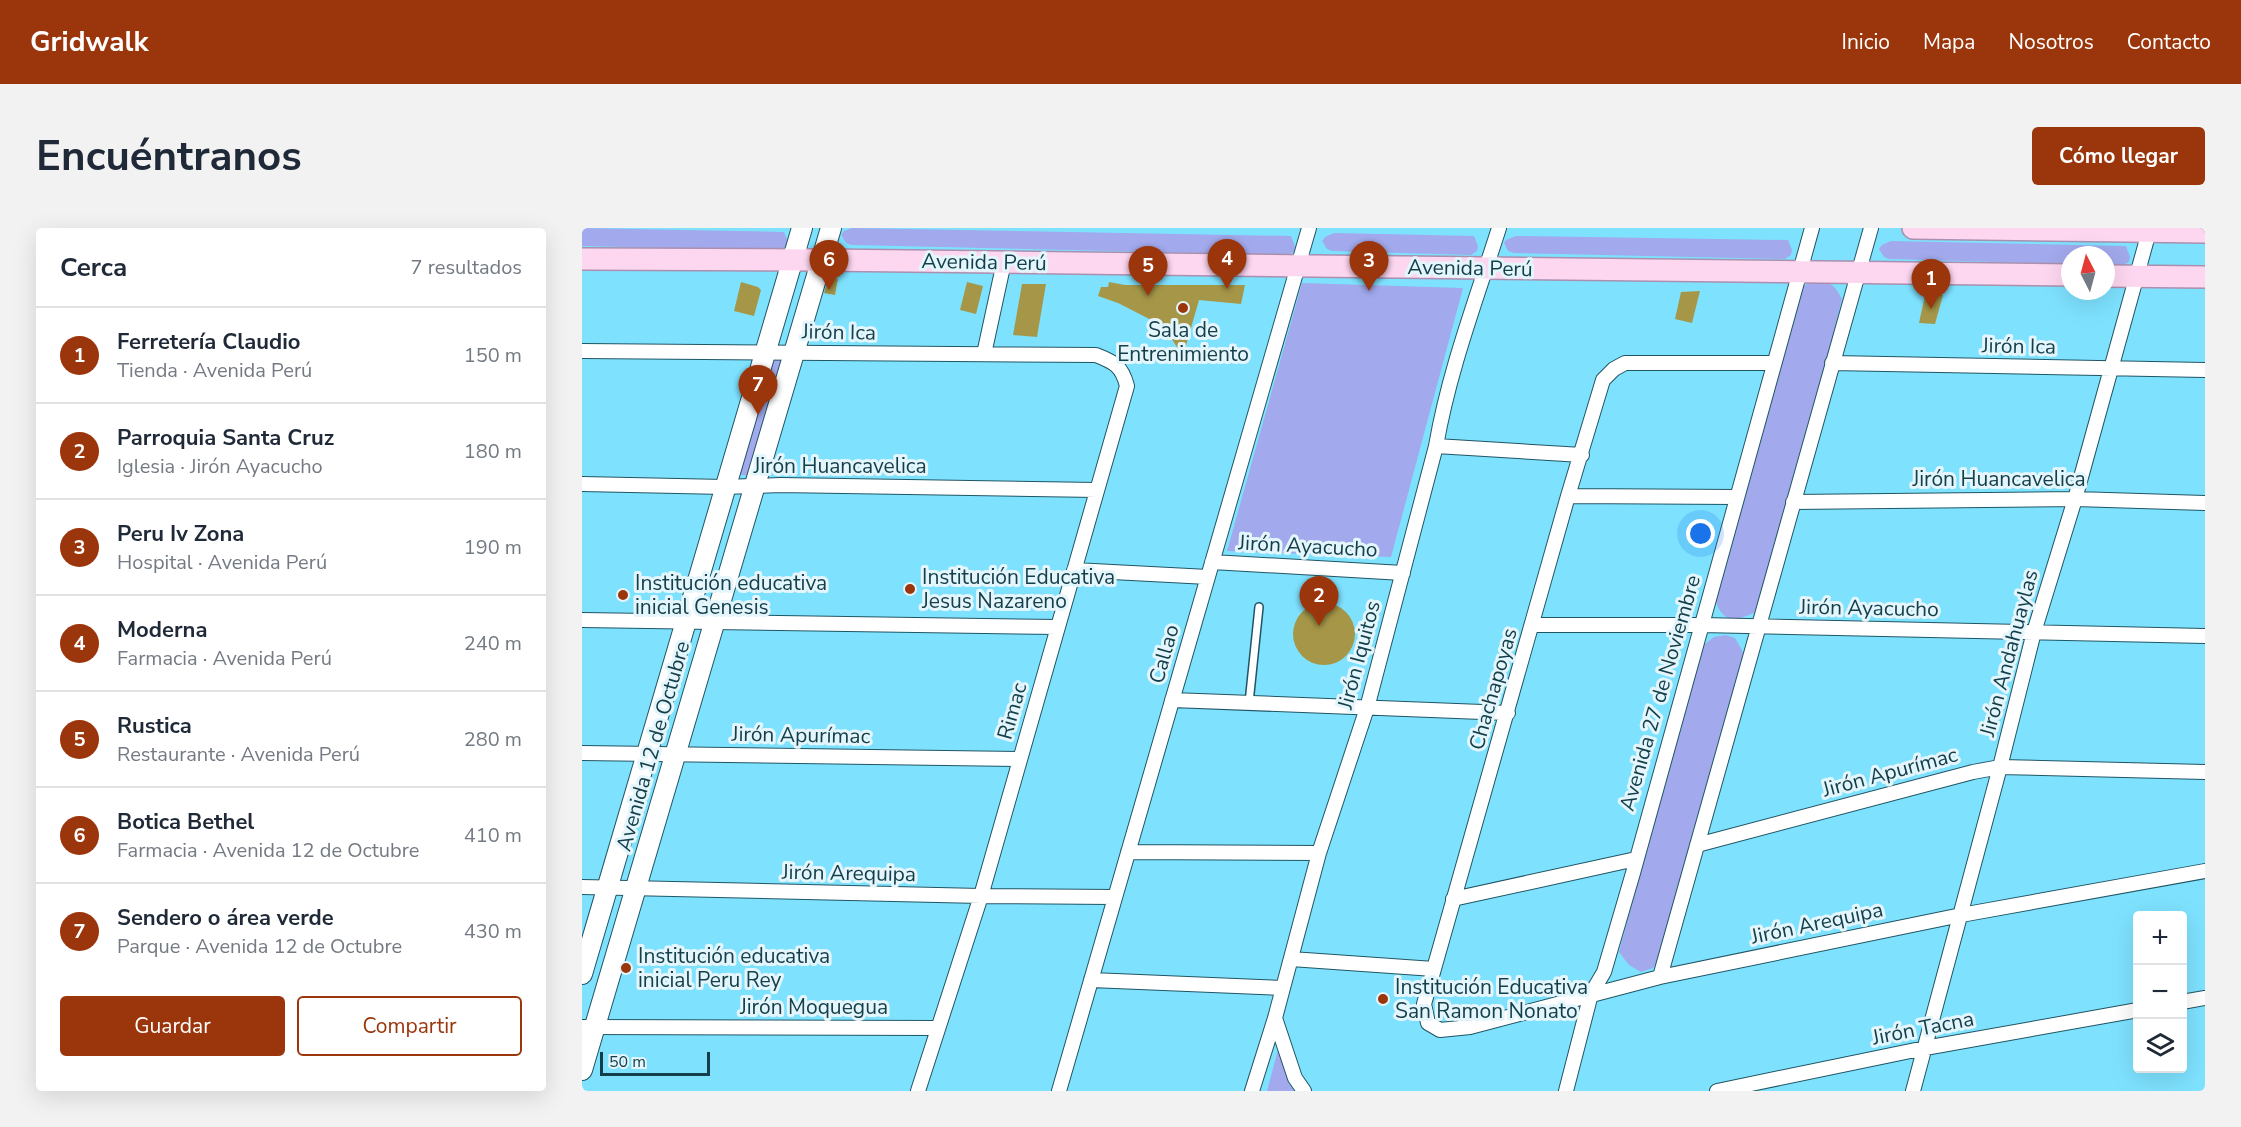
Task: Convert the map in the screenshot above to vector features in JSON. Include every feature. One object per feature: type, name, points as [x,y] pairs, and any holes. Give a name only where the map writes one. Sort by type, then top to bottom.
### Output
[{"type":"main road","name":"Avenida 12 de Octubre","points":[[582,974],[802,228]]},
{"type":"main road","name":"Avenida 12 de Octubre","points":[[582,1070],[588,1028],[636,888],[831,228]]},
{"type":"main road","points":[[1913,228],[2205,232]]},
{"type":"main road","name":"Avenida Perú","points":[[582,259],[794,259],[2061,275]]},
{"type":"main road","points":[[2115,276],[2205,277]]},
{"type":"street","name":"Callao","points":[[1059,1091],[1309,228]]},
{"type":"street","name":"Jirón Iquitos","points":[[1252,1091],[1275,1018],[1319,853],[1367,708],[1436,446],[1440,420],[1499,228]]},
{"type":"street","name":"Avenida 27 de Noviembre","points":[[1566,1091],[1591,994],[1604,972],[1812,228]]},
{"type":"street","points":[[1660,977],[1871,228]]},
{"type":"street","name":"Jirón Andahuaylas","points":[[1912,1091],[1961,915],[2034,632],[2075,499],[2149,230]]},
{"type":"street","points":[[984,354],[1004,262]]},
{"type":"street","name":"Jirón Ica","points":[[582,351],[1096,355]]},
{"type":"street","name":"Rimac","points":[[918,1091],[981,896],[1127,386],[1124,373],[1117,364],[1096,355]]},
{"type":"street","name":"Chachapoyas","points":[[1440,1030],[1428,1023],[1424,1004],[1603,380],[1614,369],[1625,363],[1773,363]]},
{"type":"street","name":"Jirón Ica","points":[[1832,363],[2205,370]]},
{"type":"street","points":[[1436,446],[1582,455]]},
{"type":"street","name":"Jirón Huancavelica","points":[[582,484],[1097,490]]},
{"type":"street","points":[[1568,496],[1737,497]]},
{"type":"street","name":"Jirón Huancavelica","points":[[1793,502],[2075,499],[2205,503]]},
{"type":"street","name":"Jirón Ayacucho","points":[[1212,562],[1402,573]]},
{"type":"street","points":[[1074,570],[1208,578]]},
{"type":"street","points":[[582,620],[1058,627]]},
{"type":"street","name":"Jirón Ayacucho","points":[[1533,625],[1702,625],[2205,636]]},
{"type":"street","points":[[1172,700],[1508,713]]},
{"type":"street","name":"Jirón Apurímac","points":[[582,753],[1020,759]]},
{"type":"street","name":"Jirón Apurímac","points":[[1697,845],[1973,772],[2000,767],[2205,772]]},
{"type":"street","points":[[1128,852],[1319,853]]},
{"type":"street","points":[[1453,899],[1636,859]]},
{"type":"street","name":"Jirón Arequipa","points":[[1440,1030],[1470,1026],[1660,977],[1961,915],[2205,871]]},
{"type":"street","name":"Jirón Arequipa","points":[[582,887],[1115,897]]},
{"type":"street","points":[[1291,959],[1434,969]]},
{"type":"street","points":[[1091,980],[1283,988]]},
{"type":"street","points":[[2187,1001],[2205,998]]},
{"type":"street","name":"Jirón Tacna","points":[[1717,1091],[1925,1048],[2133,1011]]},
{"type":"street","points":[[1275,1018],[1295,1078],[1304,1091]]},
{"type":"street","name":"Jirón Moquegua","points":[[588,1028],[938,1028]]},
{"type":"lane","points":[[1249,703],[1259,607]]},
{"type":"shaded area","points":[[582,228],[784,232],[788,242],[787,248],[781,251],[582,246]]},
{"type":"shaded area","points":[[852,228],[1291,236],[1295,246],[1294,252],[1287,255],[851,245],[846,243],[841,235]]},
{"type":"shaded area","points":[[1334,233],[1474,236],[1478,246],[1477,251],[1471,255],[1332,251],[1327,249],[1322,241]]},
{"type":"shaded area","points":[[1516,236],[1788,240],[1792,250],[1791,255],[1785,259],[1514,253],[1508,251],[1504,243]]},
{"type":"shaded area","points":[[1891,241],[2126,246],[2130,257],[2129,262],[2115,265],[2115,246],[2061,246],[2061,264],[1889,259],[1884,257],[1879,249]]},
{"type":"shaded area","points":[[1812,281],[1831,284],[1842,299],[1822,380],[1758,605],[1754,613],[1733,621],[1720,610],[1716,603],[1715,593],[1799,293]]},
{"type":"shaded area","points":[[1302,283],[1463,288],[1391,557],[1227,551]]},
{"type":"shaded area","points":[[768,356],[784,357],[750,476],[731,473]]},
{"type":"shaded area","points":[[1726,635],[1735,638],[1742,650],[1745,662],[1661,957],[1653,968],[1641,972],[1629,965],[1619,952],[1701,647],[1714,637]]},
{"type":"shaded area","points":[[1279,1046],[1289,1084],[1294,1091],[1267,1091]]},
{"type":"building","points":[[838,278],[835,295],[824,293],[827,283]]},
{"type":"building","points":[[741,282],[761,290],[754,316],[734,311]]},
{"type":"building","points":[[967,282],[983,286],[976,314],[960,310]]},
{"type":"building","points":[[1109,282],[1125,285],[1245,285],[1241,304],[1199,300],[1183,356],[1163,326],[1118,303],[1098,296],[1101,287],[1108,287]]},
{"type":"building","points":[[1022,284],[1046,284],[1037,337],[1013,335]]},
{"type":"building","points":[[1700,291],[1692,323],[1675,319],[1681,292]]},
{"type":"building","points":[[1925,295],[1943,295],[1935,324],[1919,323]]},
{"type":"building","points":[[1318,603],[1330,603],[1346,612],[1353,622],[1355,634],[1353,646],[1346,656],[1330,665],[1318,665],[1307,660],[1298,651],[1293,640],[1293,628],[1298,617],[1307,608]]},
{"type":"place","name":"Moderna","points":[[1227,289]]},
{"type":"place","name":"Botica Bethel","points":[[829,290]]},
{"type":"place","name":"Peru Iv Zona","points":[[1369,291]]},
{"type":"place","name":"Rustica","points":[[1148,296]]},
{"type":"place","name":"Sala de Entrenimiento","points":[[1183,308]]},
{"type":"place","name":"Ferretería Claudio","points":[[1931,309]]},
{"type":"place","name":"Sendero o área verde","points":[[758,415]]},
{"type":"place","name":"Institución Educativa Jesus Nazareno","points":[[910,589]]},
{"type":"place","name":"Institución educativa inicial Genesis","points":[[623,595]]},
{"type":"place","name":"Parroquia Santa Cruz","points":[[1319,626]]},
{"type":"place","name":"Institución educativa inicial Peru Rey","points":[[626,968]]},
{"type":"place","name":"Institución Educativa San Ramon Nonato","points":[[1383,999]]}]
